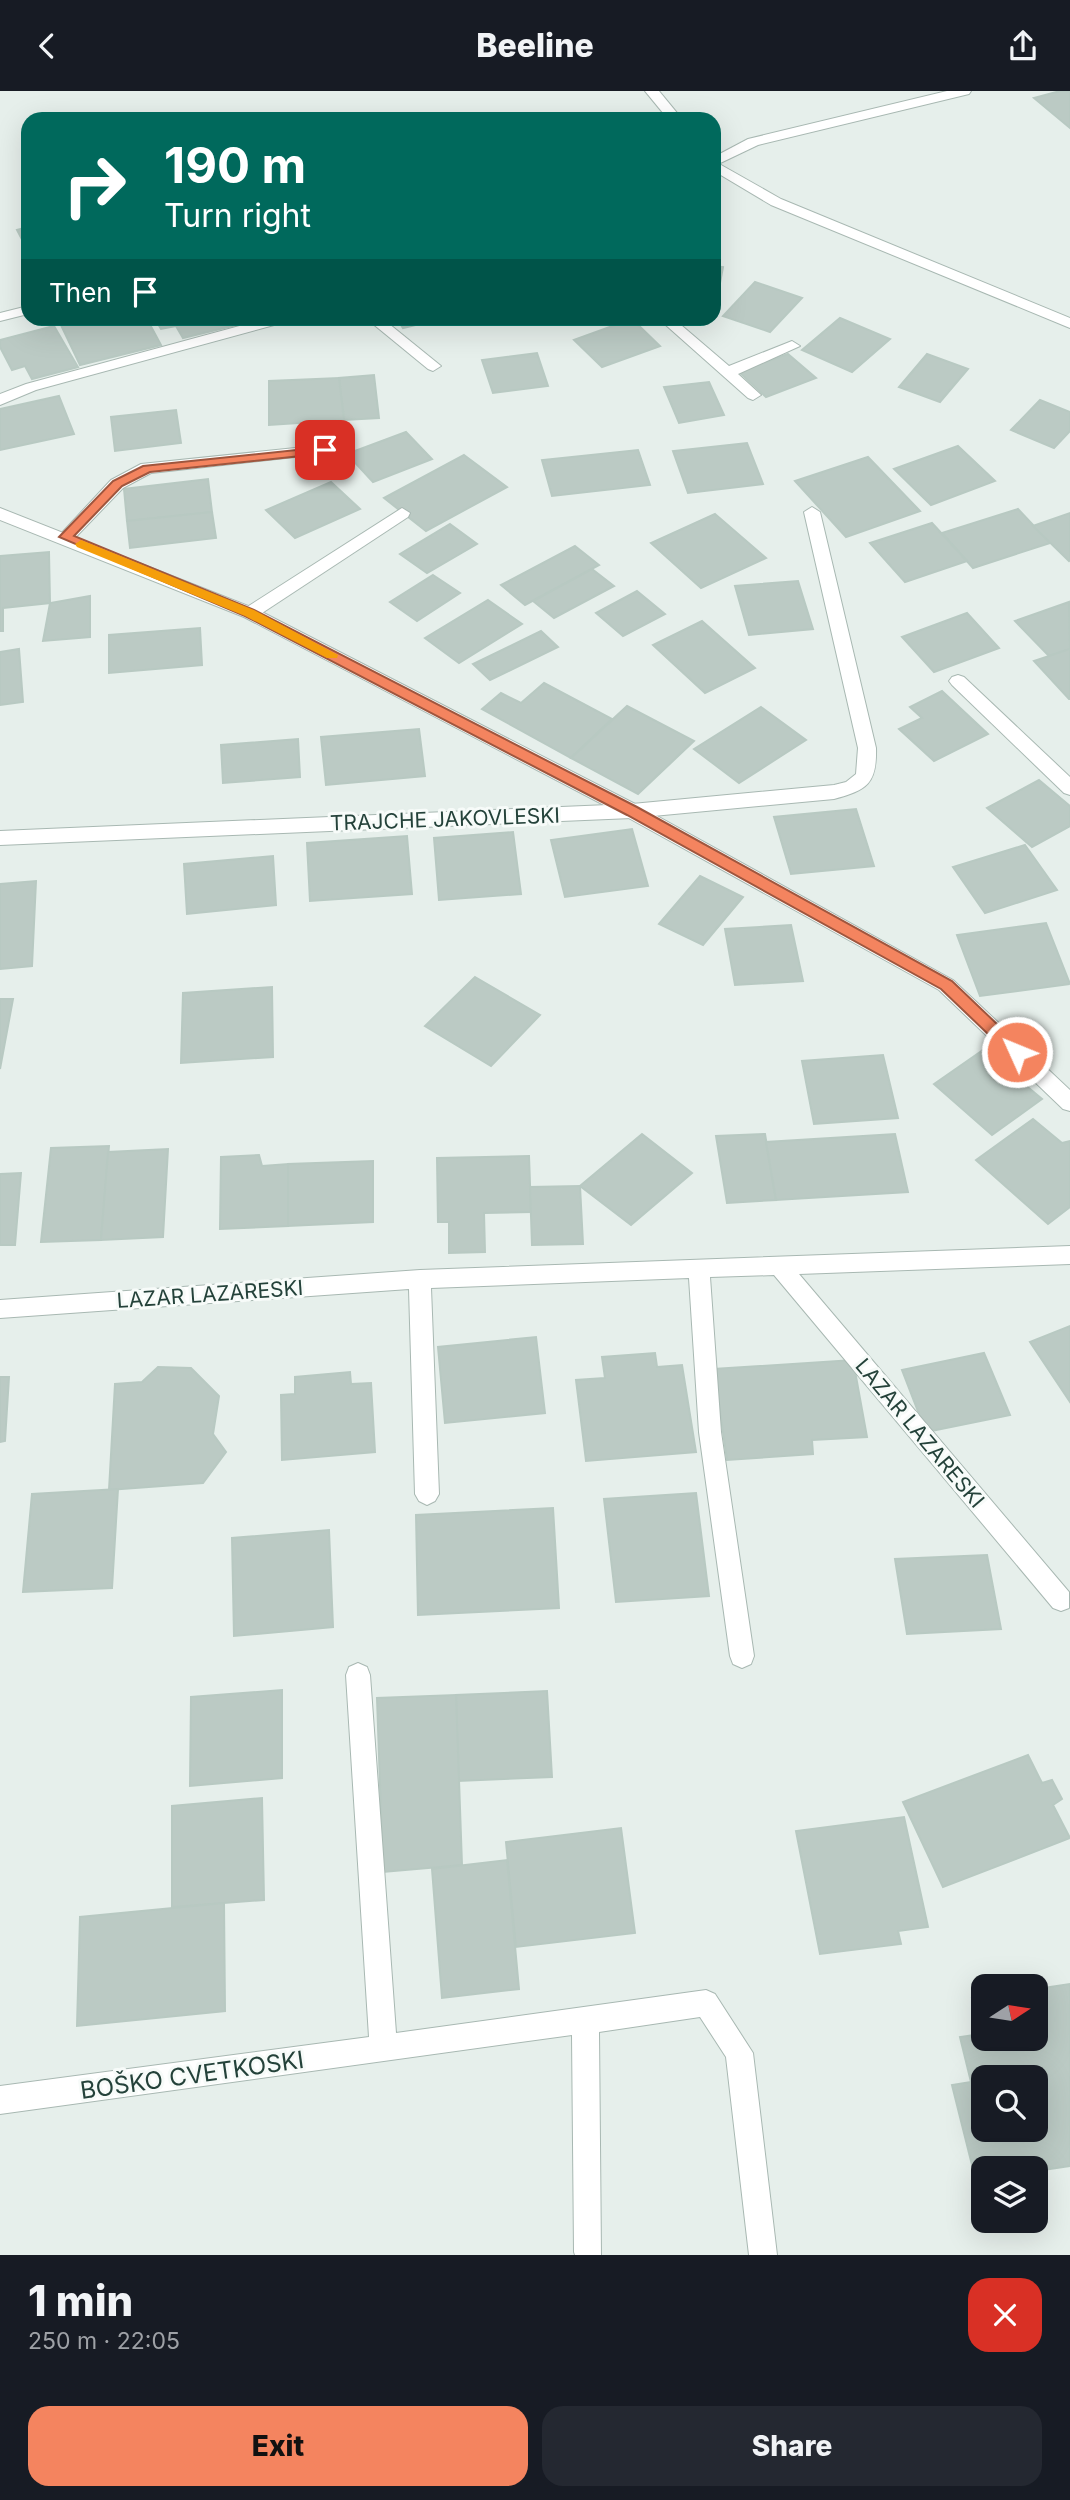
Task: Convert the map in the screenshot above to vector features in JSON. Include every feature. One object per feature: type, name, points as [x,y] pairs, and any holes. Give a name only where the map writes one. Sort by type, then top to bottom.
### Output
[{"type":"street","points":[[652,91],[669,112]]},
{"type":"street","points":[[721,160],[753,142],[964,91]]},
{"type":"street","points":[[721,168],[776,202],[1070,323]]},
{"type":"street","points":[[0,317],[21,312]]},
{"type":"street","points":[[0,400],[31,387],[254,326]]},
{"type":"street","points":[[382,326],[433,366]]},
{"type":"street","points":[[674,326],[753,395]]},
{"type":"street","points":[[728,372],[792,346]]},
{"type":"street","points":[[65,537],[117,484],[147,468],[325,450]]},
{"type":"street","name":"TRAJCHE JAKOVLESKI","points":[[0,838],[632,811],[834,792],[856,787],[868,772],[867,748],[812,512]]},
{"type":"street","points":[[0,513],[23,525],[65,537],[250,613],[632,811],[946,985],[1070,1103]]},
{"type":"street","points":[[250,613],[402,513]]},
{"type":"street","points":[[0,529],[23,525]]},
{"type":"street","points":[[958,681],[1070,787]]},
{"type":"street","name":"LAZAR LAZARESKI","points":[[0,1309],[420,1279],[1070,1255]]},
{"type":"street","name":"LAZAR LAZARESKI","points":[[780,1266],[1061,1601]]},
{"type":"street","points":[[699,1269],[710,1432],[742,1656]]},
{"type":"street","points":[[420,1279],[427,1494]]},
{"type":"street","points":[[358,1675],[383,2047]]},
{"type":"street","name":"BOŠKO CVETKOSKI","points":[[0,2099],[66,2093],[706,2003],[739,2053],[763,2255]]},
{"type":"street","points":[[585,2020],[588,2252]]},
{"type":"building","points":[[1070,91],[1070,128],[1034,98]]},
{"type":"building","points":[[755,282],[802,298],[770,332],[723,316]]},
{"type":"building","points":[[840,318],[890,339],[852,372],[802,350]]},
{"type":"building","points":[[54,326],[78,367],[32,379],[25,366],[12,370],[0,347],[0,340]]},
{"type":"building","points":[[61,326],[151,326],[161,345],[80,365]]},
{"type":"building","points":[[176,326],[232,326],[183,338]]},
{"type":"building","points":[[613,326],[639,326],[660,346],[602,367],[574,340]]},
{"type":"building","points":[[537,353],[548,386],[493,393],[482,360]]},
{"type":"building","points":[[788,354],[816,378],[766,397],[739,372]]},
{"type":"building","points":[[927,354],[968,369],[940,402],[899,387]]},
{"type":"building","points":[[374,375],[379,418],[344,420],[339,378]]},
{"type":"building","points":[[339,378],[344,420],[269,425],[269,381]]},
{"type":"building","points":[[709,382],[724,415],[679,423],[664,387]]},
{"type":"building","points":[[59,396],[74,434],[0,450],[0,409]]},
{"type":"building","points":[[1040,400],[1070,412],[1070,431],[1054,448],[1011,430]]},
{"type":"building","points":[[176,410],[181,443],[115,451],[111,417]]},
{"type":"building","points":[[406,432],[432,459],[373,482],[347,454]]},
{"type":"building","points":[[747,443],[763,484],[688,493],[673,451]]},
{"type":"building","points":[[958,446],[995,481],[931,505],[894,469]]},
{"type":"building","points":[[638,450],[650,485],[552,496],[542,460]]},
{"type":"building","points":[[464,455],[507,487],[426,531],[384,498]]},
{"type":"building","points":[[868,457],[920,511],[846,537],[795,481]]},
{"type":"building","points":[[208,479],[212,512],[127,521],[124,489]]},
{"type":"building","points":[[331,482],[360,509],[295,538],[266,510]]},
{"type":"building","points":[[1018,509],[1050,543],[973,568],[942,533]]},
{"type":"building","points":[[212,512],[216,538],[130,548],[127,521]]},
{"type":"building","points":[[1070,513],[1070,560],[1069,561],[1033,526]]},
{"type":"building","points":[[715,514],[766,558],[701,588],[651,543]]},
{"type":"building","points":[[932,523],[967,561],[905,582],[870,543]]},
{"type":"building","points":[[450,524],[477,544],[427,573],[400,554]]},
{"type":"building","points":[[575,546],[599,565],[525,605],[501,585]]},
{"type":"building","points":[[49,552],[50,603],[3,608],[3,631],[0,631],[0,556]]},
{"type":"building","points":[[592,569],[614,586],[554,618],[533,601]]},
{"type":"building","points":[[433,575],[460,593],[417,621],[390,602]]},
{"type":"building","points":[[798,581],[813,629],[749,635],[735,586]]},
{"type":"building","points":[[637,591],[665,614],[623,636],[596,613]]},
{"type":"building","points":[[90,596],[90,637],[43,641],[50,603]]},
{"type":"building","points":[[488,600],[522,624],[459,663],[425,638]]},
{"type":"building","points":[[1069,602],[1070,649],[1049,656],[1015,621]]},
{"type":"building","points":[[967,613],[999,648],[934,672],[902,637]]},
{"type":"building","points":[[702,621],[755,668],[705,693],[653,645]]},
{"type":"building","points":[[200,628],[202,665],[109,673],[109,635]]},
{"type":"building","points":[[541,631],[558,647],[490,680],[473,664]]},
{"type":"building","points":[[19,649],[23,702],[0,705],[0,652]]},
{"type":"building","points":[[1070,649],[1070,699],[1069,699],[1034,661]]},
{"type":"building","points":[[544,683],[612,719],[571,758],[482,709],[501,693],[521,703]]},
{"type":"building","points":[[942,691],[988,734],[934,761],[899,729],[922,718],[910,707]]},
{"type":"building","points":[[627,706],[694,741],[638,794],[571,758]]},
{"type":"building","points":[[761,707],[806,740],[739,783],[694,749]]},
{"type":"building","points":[[419,729],[425,776],[326,785],[321,737]]},
{"type":"building","points":[[298,739],[300,777],[223,783],[221,745]]},
{"type":"building","points":[[1039,780],[1070,806],[1070,826],[1032,847],[987,808]]},
{"type":"building","points":[[856,809],[874,866],[791,874],[774,817]]},
{"type":"building","points":[[632,829],[648,886],[565,897],[551,840]]},
{"type":"building","points":[[513,832],[521,894],[439,900],[434,838]]},
{"type":"building","points":[[407,836],[412,894],[310,901],[307,843]]},
{"type":"building","points":[[1025,845],[1057,890],[985,913],[953,867]]},
{"type":"building","points":[[273,856],[276,905],[187,914],[184,864]]},
{"type":"building","points":[[700,876],[743,897],[703,945],[659,924]]},
{"type":"building","points":[[36,881],[32,966],[0,969],[0,884]]},
{"type":"building","points":[[1046,923],[1070,984],[980,996],[957,935]]},
{"type":"building","points":[[791,925],[803,981],[735,985],[725,929]]},
{"type":"building","points":[[475,977],[540,1015],[491,1066],[425,1026]]},
{"type":"building","points":[[272,987],[273,1057],[181,1063],[183,993]]},
{"type":"building","points":[[0,999],[13,999],[0,1069]]},
{"type":"building","points":[[983,1050],[1042,1099],[992,1135],[934,1084]]},
{"type":"building","points":[[883,1055],[898,1118],[814,1124],[802,1061]]},
{"type":"building","points":[[1033,1119],[1062,1143],[1070,1141],[1070,1207],[1048,1224],[976,1160]]},
{"type":"building","points":[[642,1134],[692,1173],[631,1225],[580,1186]]},
{"type":"building","points":[[765,1134],[776,1200],[727,1203],[716,1136]]},
{"type":"building","points":[[895,1134],[908,1192],[776,1200],[766,1142]]},
{"type":"building","points":[[109,1146],[101,1240],[41,1242],[51,1148]]},
{"type":"building","points":[[168,1149],[163,1237],[101,1240],[108,1152]]},
{"type":"building","points":[[259,1155],[262,1166],[288,1164],[288,1226],[220,1229],[221,1157]]},
{"type":"building","points":[[529,1156],[531,1212],[484,1213],[485,1252],[449,1253],[449,1222],[438,1222],[437,1158]]},
{"type":"building","points":[[373,1161],[373,1222],[288,1226],[288,1164]]},
{"type":"building","points":[[21,1173],[15,1245],[0,1245],[0,1174]]},
{"type":"building","points":[[580,1186],[583,1244],[532,1245],[530,1187]]},
{"type":"building","points":[[1070,1326],[1070,1402],[1030,1342]]},
{"type":"building","points":[[536,1337],[545,1413],[445,1423],[438,1347]]},
{"type":"building","points":[[655,1353],[657,1367],[682,1365],[696,1452],[586,1461],[576,1380],[605,1378],[602,1357]]},
{"type":"building","points":[[984,1353],[1010,1415],[926,1432],[902,1370]]},
{"type":"building","points":[[853,1360],[867,1437],[812,1440],[813,1454],[727,1460],[714,1369]]},
{"type":"building","points":[[158,1367],[191,1368],[219,1396],[213,1434],[226,1452],[203,1483],[109,1490],[115,1384],[142,1382]]},
{"type":"building","points":[[350,1372],[351,1384],[371,1383],[375,1452],[282,1460],[281,1395],[295,1394],[295,1377]]},
{"type":"building","points":[[0,1377],[9,1377],[5,1441],[0,1442]]},
{"type":"building","points":[[118,1489],[112,1588],[23,1592],[32,1494]]},
{"type":"building","points":[[696,1493],[709,1596],[616,1602],[604,1499]]},
{"type":"building","points":[[553,1508],[559,1608],[418,1615],[416,1515]]},
{"type":"building","points":[[329,1530],[333,1627],[234,1636],[232,1538]]},
{"type":"building","points":[[987,1555],[1001,1629],[907,1634],[895,1559]]},
{"type":"building","points":[[282,1690],[282,1778],[190,1786],[191,1697]]},
{"type":"building","points":[[547,1691],[552,1777],[458,1781],[456,1695]]},
{"type":"building","points":[[456,1695],[462,1865],[383,1872],[377,1698]]},
{"type":"building","points":[[1028,1755],[1042,1783],[1052,1780],[1062,1799],[1053,1805],[1070,1838],[943,1887],[903,1802]]},
{"type":"building","points":[[262,1798],[264,1900],[172,1907],[172,1806]]},
{"type":"building","points":[[904,1817],[928,1927],[898,1931],[901,1944],[820,1954],[796,1831]]},
{"type":"building","points":[[621,1828],[635,1933],[516,1947],[506,1842]]},
{"type":"building","points":[[507,1860],[519,1989],[442,1998],[432,1869]]},
{"type":"building","points":[[224,1903],[225,2011],[77,2026],[80,1917]]},
{"type":"building","points":[[1070,1984],[1070,2166],[1048,2169],[1048,2156],[971,2156],[971,2161],[952,2085],[971,2082],[960,2037],[971,2035],[971,2051],[1048,2051],[1048,1987]]},
{"type":"slow traffic","points":[[81,544],[250,613],[332,655]]},
{"type":"route","points":[[325,450],[147,468],[117,484],[65,537],[250,613],[632,811],[946,985],[1017,1052]]}]
